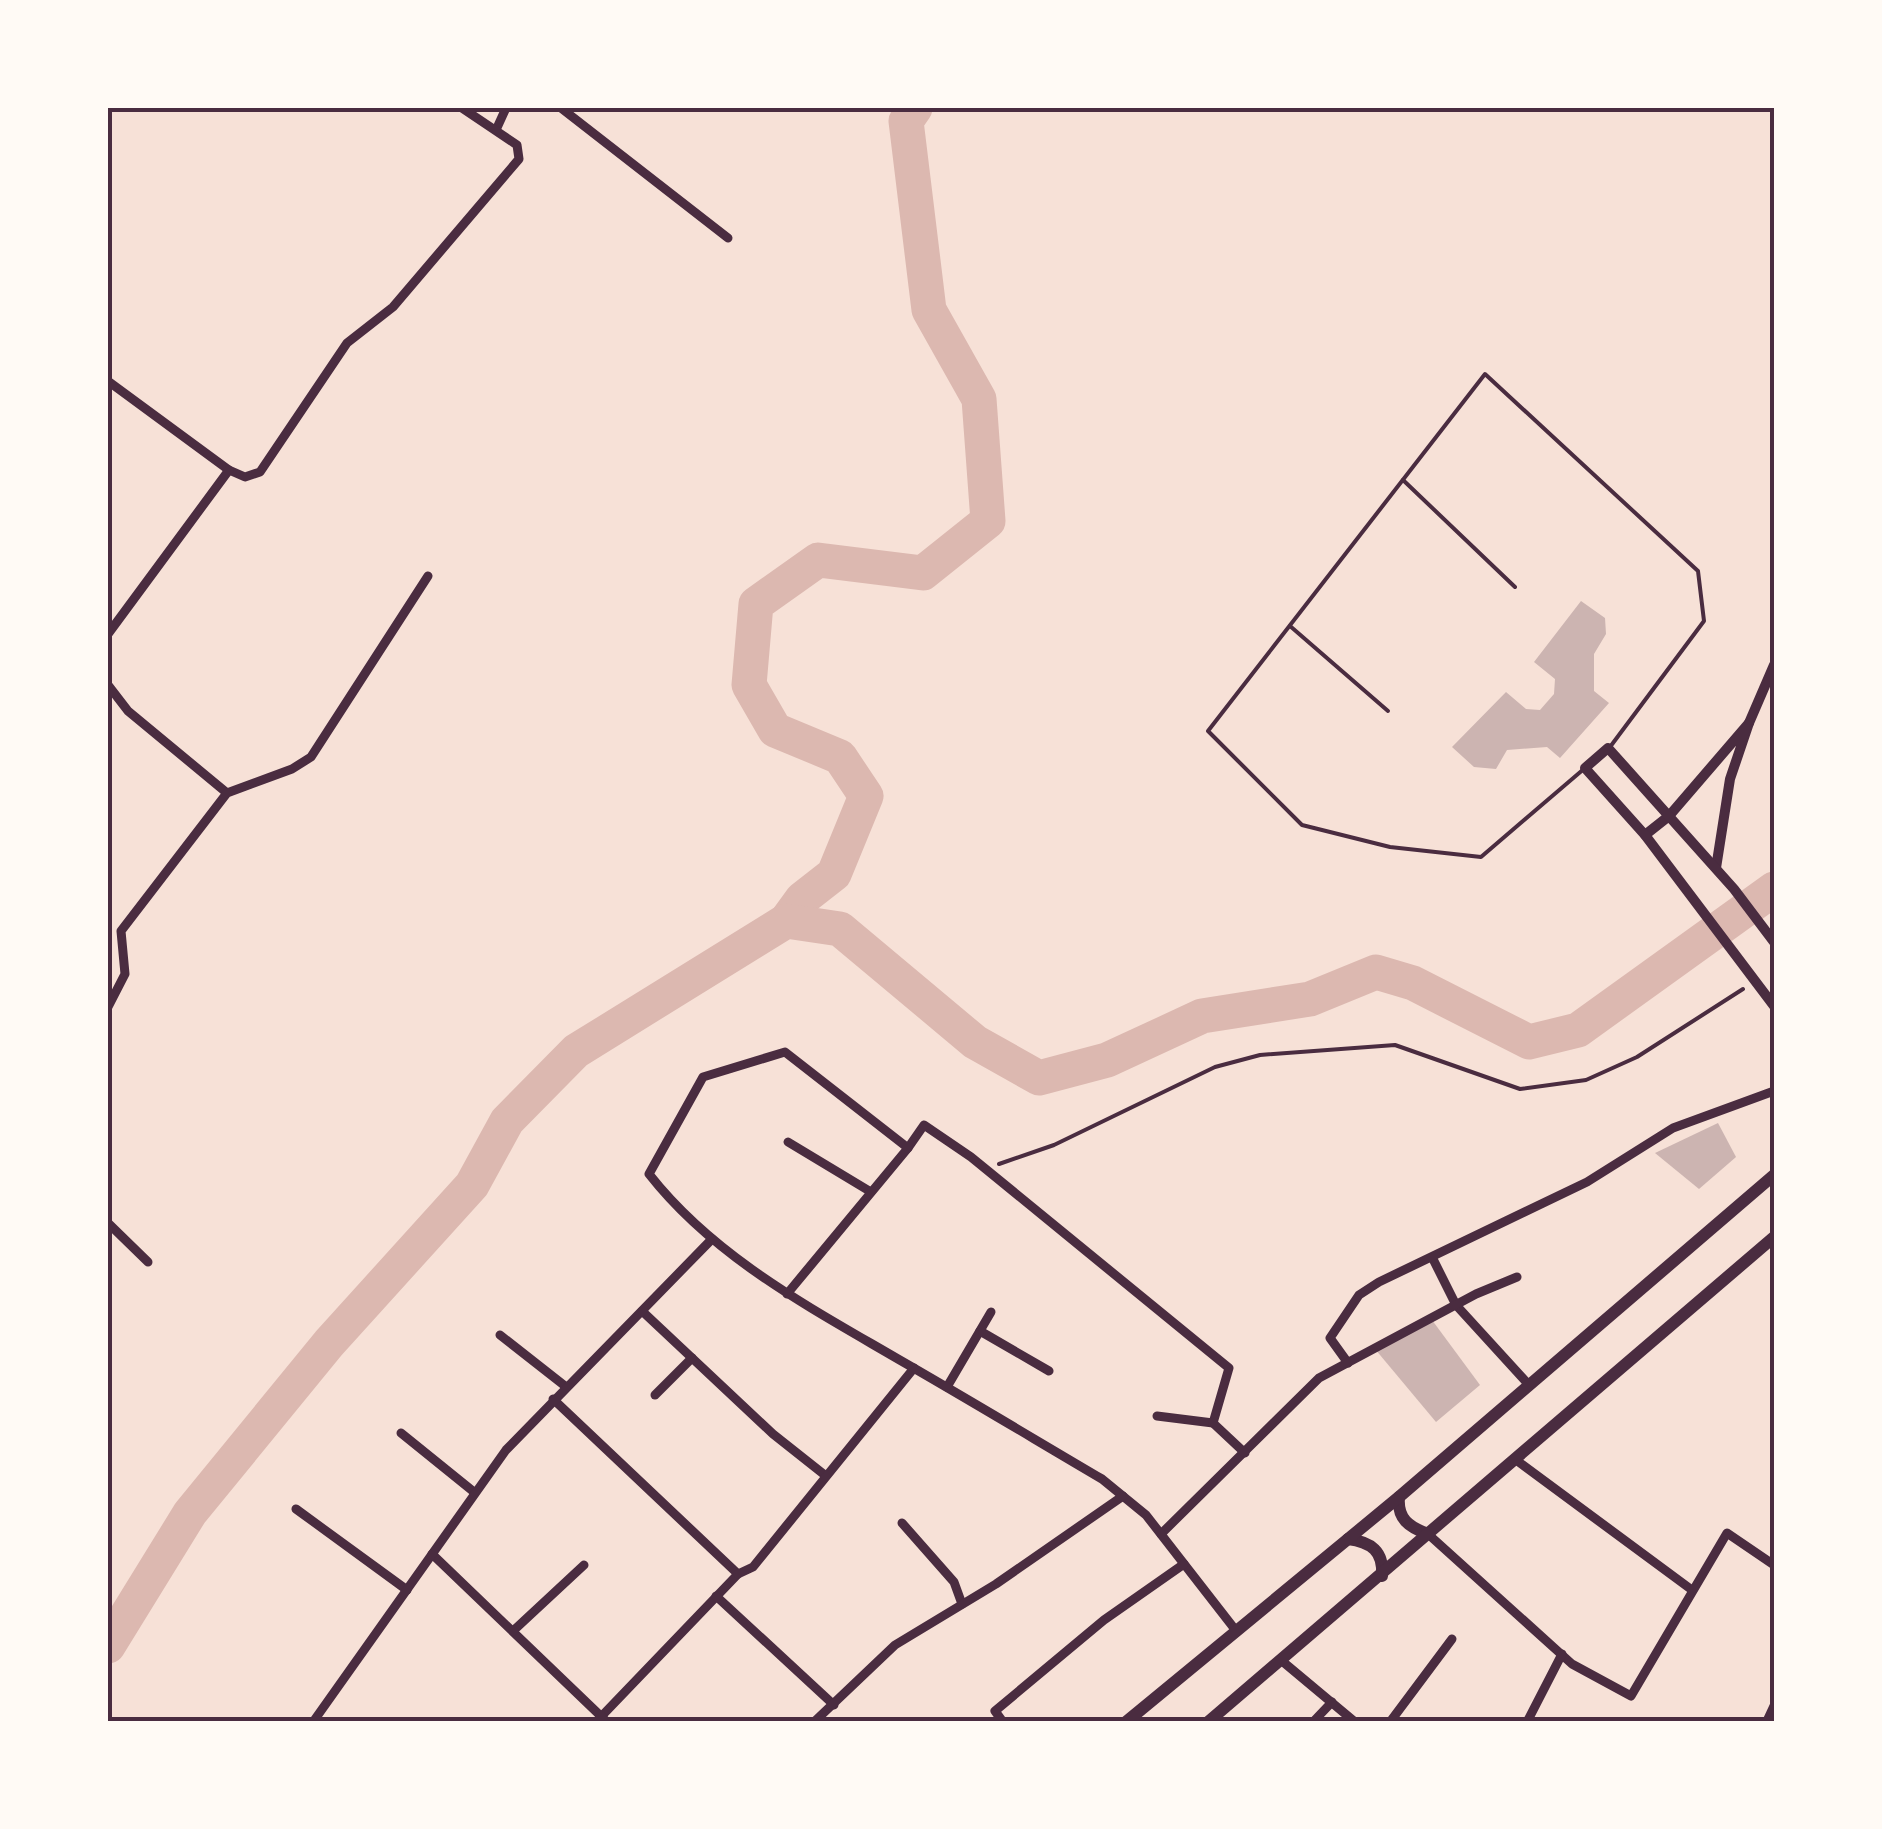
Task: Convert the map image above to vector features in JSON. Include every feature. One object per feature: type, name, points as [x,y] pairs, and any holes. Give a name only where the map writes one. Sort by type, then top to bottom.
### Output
[{"type":"main road","points":[[1126,1722],[1400,1497],[1774,1175]]},
{"type":"main road","points":[[1208,1722],[1774,1237]]},
{"type":"main road","points":[[1400,1497],[1398,1508],[1404,1521],[1428,1534]]},
{"type":"main road","points":[[1348,1539],[1374,1546],[1382,1558],[1382,1576]]},
{"type":"street","points":[[108,381],[230,470],[245,477],[260,472],[348,343],[392,307],[519,158],[517,145],[462,108]]},
{"type":"street","points":[[496,130],[506,108]]},
{"type":"street","points":[[561,108],[728,238]]},
{"type":"street","points":[[108,634],[230,470]]},
{"type":"street","points":[[108,1007],[125,974],[121,931],[227,793],[292,770],[311,757],[428,576]]},
{"type":"street","points":[[1716,868],[1730,778],[1774,665]]},
{"type":"street","points":[[108,685],[128,711],[227,793]]},
{"type":"street","points":[[1645,835],[1669,816],[1749,722]]},
{"type":"street","points":[[1774,942],[1734,889],[1608,748],[1585,768],[1645,835],[1774,1006]]},
{"type":"street","points":[[908,1148],[785,1052],[703,1077],[649,1174],[712,1239],[788,1294],[1124,1496],[1161,1534],[1238,1632]]},
{"type":"street","points":[[1348,1363],[1330,1338],[1359,1295],[1587,1182],[1673,1128],[1710,1110],[1774,1090]]},
{"type":"street","points":[[788,1294],[924,1125],[986,1170],[1229,1368],[1213,1423]]},
{"type":"street","points":[[788,1142],[871,1192]]},
{"type":"street","points":[[108,1224],[148,1262]]},
{"type":"street","points":[[313,1722],[474,1492],[565,1386],[712,1239]]},
{"type":"street","points":[[1433,1259],[1456,1306],[1529,1385]]},
{"type":"street","points":[[1161,1534],[1319,1378],[1517,1277]]},
{"type":"street","points":[[642,1311],[772,1434],[826,1476]]},
{"type":"street","points":[[947,1388],[991,1312]]},
{"type":"street","points":[[980,1331],[1049,1371]]},
{"type":"street","points":[[500,1335],[565,1386]]},
{"type":"street","points":[[655,1395],[692,1358]]},
{"type":"street","points":[[432,1554],[602,1720],[716,1596],[738,1574],[753,1567],[914,1368]]},
{"type":"street","points":[[553,1399],[738,1574]]},
{"type":"street","points":[[1157,1416],[1213,1423],[1246,1453]]},
{"type":"street","points":[[402,1433],[474,1492]]},
{"type":"street","points":[[1516,1460],[1692,1590]]},
{"type":"street","points":[[814,1722],[895,1645],[1124,1496]]},
{"type":"street","points":[[296,1509],[407,1590]]},
{"type":"street","points":[[902,1523],[954,1582],[962,1604]]},
{"type":"street","points":[[1428,1534],[1562,1654],[1632,1696],[1726,1534],[1774,1565]]},
{"type":"street","points":[[1003,1722],[996,1710],[1050,1663],[1184,1564]]},
{"type":"street","points":[[514,1631],[584,1565]]},
{"type":"street","points":[[716,1596],[834,1705]]},
{"type":"street","points":[[1390,1722],[1452,1640]]},
{"type":"street","points":[[1527,1722],[1562,1654]]},
{"type":"street","points":[[1282,1661],[1355,1722]]},
{"type":"street","points":[[1313,1722],[1332,1702]]},
{"type":"street","points":[[1767,1721],[1774,1706]]},
{"type":"lane","points":[[1585,768],[1481,858],[1390,847],[1302,825],[1208,731],[1485,374],[1698,571],[1704,621],[1608,748]]},
{"type":"lane","points":[[1404,480],[1514,587]]},
{"type":"lane","points":[[1290,626],[1388,710]]},
{"type":"path","points":[[986,1170],[1054,1145],[1215,1067],[1260,1055],[1395,1045],[1520,1090],[1586,1080],[1637,1057],[1755,981]]},
{"type":"building","points":[[1581,601],[1605,618],[1606,634],[1594,654],[1594,691],[1609,703],[1560,758],[1547,747],[1507,750],[1496,769],[1474,767],[1452,747],[1506,692],[1526,709],[1540,710],[1554,694],[1555,679],[1534,662]]},
{"type":"building","points":[[1718,1123],[1736,1157],[1699,1189],[1655,1153]]},
{"type":"building","points":[[1432,1320],[1480,1385],[1436,1422],[1375,1349]]},
{"type":"waterway","points":[[786,921],[802,899],[834,874],[866,796],[840,757],[775,730],[749,685],[756,604],[818,560],[923,573],[988,521],[979,399],[929,310],[906,121],[915,108]]},
{"type":"waterway","points":[[108,1646],[190,1513],[329,1343],[472,1185],[507,1121],[576,1051],[786,921],[840,929],[975,1042],[1039,1078],[1107,1060],[1202,1016],[1310,999],[1376,972],[1413,983],[1529,1042],[1578,1030],[1774,889]]}]
